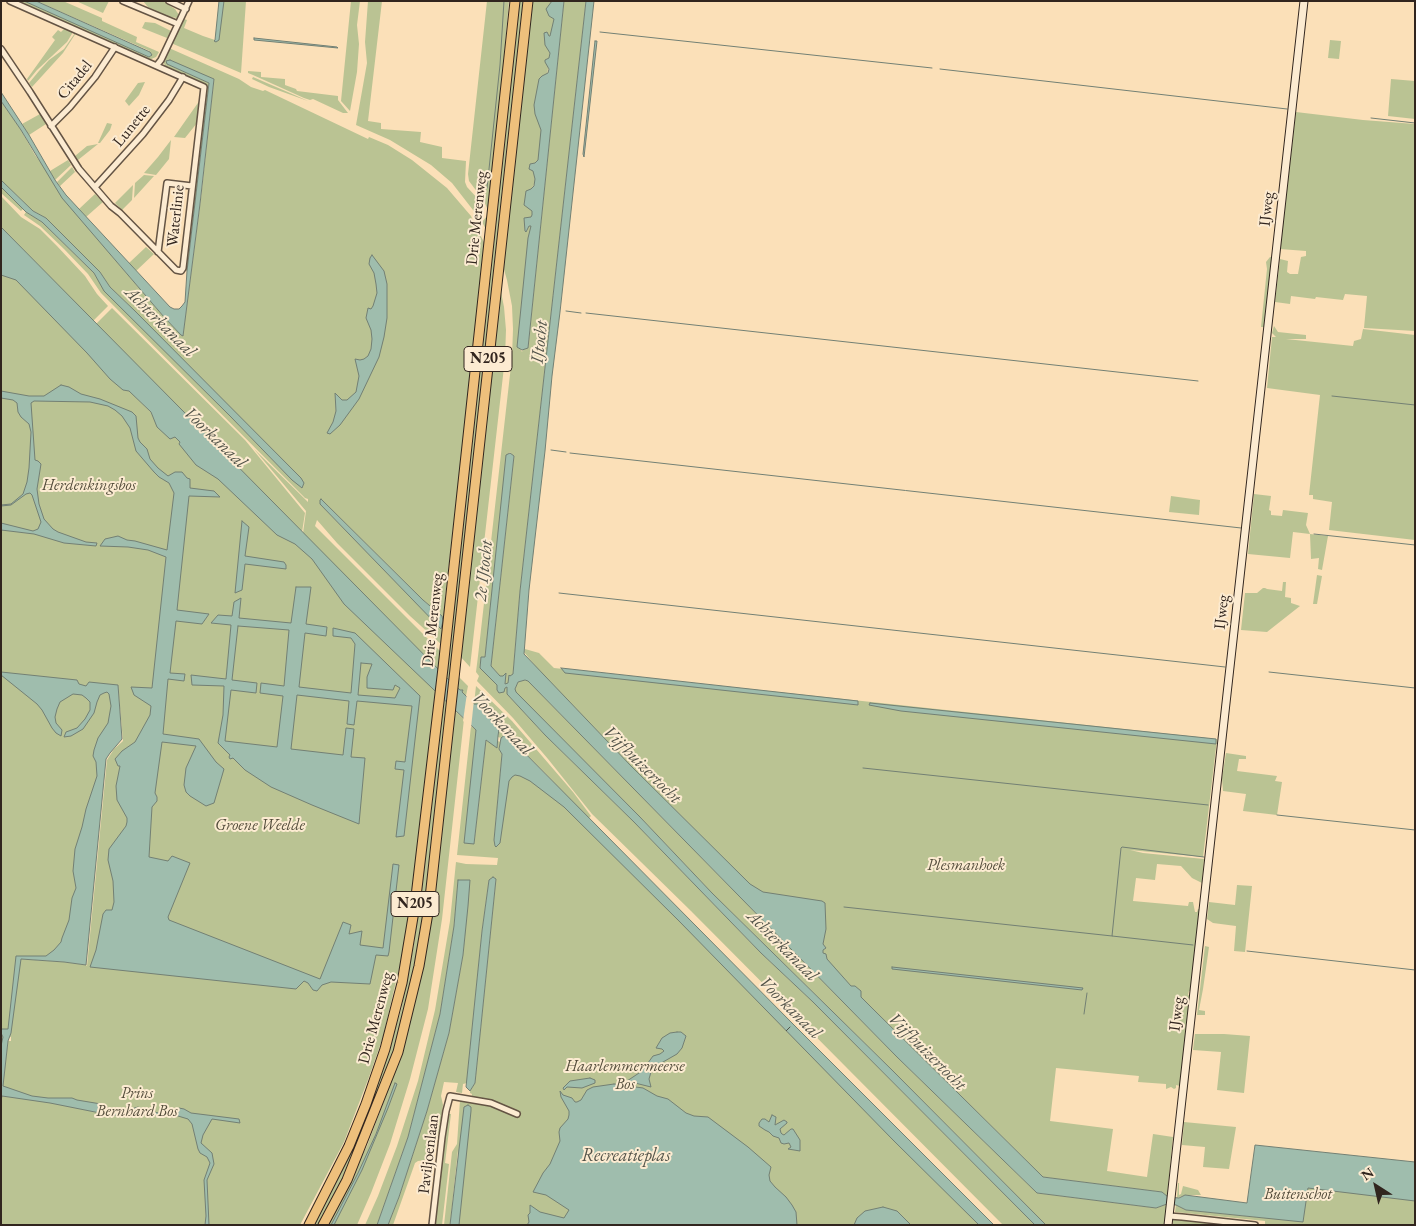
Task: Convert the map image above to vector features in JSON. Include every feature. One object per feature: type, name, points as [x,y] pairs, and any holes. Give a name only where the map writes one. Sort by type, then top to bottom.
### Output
[{"type":"highway","name":"Drie Merenweg","points":[[309,1225],[349,1146],[366,1104],[385,1049],[402,983],[415,905],[443,668],[515,1]]},
{"type":"highway","name":"Drie Merenweg","points":[[323,1225],[347,1180],[398,1052],[419,966],[429,907],[528,1]]},
{"type":"street","name":"Waterlinie","points":[[1,49],[75,164],[111,206],[176,270],[181,271],[183,268],[204,87],[10,1]]},
{"type":"street","points":[[123,1],[130,2],[178,24]]},
{"type":"street","points":[[169,1],[186,9]]},
{"type":"street","points":[[157,65],[189,1]]},
{"type":"street","name":"IJweg","points":[[1168,1225],[1304,1]]},
{"type":"street","name":"Citadel","points":[[51,126],[95,77],[115,47]]},
{"type":"street","name":"Lunette","points":[[95,187],[143,134],[169,100],[183,77]]},
{"type":"street","points":[[158,252],[166,183],[192,186]]},
{"type":"street","name":"Paviljoenlaan","points":[[432,1225],[442,1137],[450,1096],[491,1102],[517,1114]]},
{"type":"street","points":[[1169,1216],[1255,1225]]},
{"type":"green space","points":[[18,1],[24,1],[149,57],[151,56],[150,51],[36,1],[63,1],[102,18],[102,21],[137,37],[136,42],[159,52],[156,57],[149,60]]},
{"type":"green space","points":[[76,1],[109,1],[103,13]]},
{"type":"green space","points":[[143,1],[163,1],[175,9],[179,15],[177,18],[164,16],[148,7]]},
{"type":"green space","points":[[223,1],[246,1],[241,73],[171,43],[184,19],[187,20],[184,28],[216,42]]},
{"type":"green space","points":[[351,1],[360,1],[357,25],[359,44],[357,72],[350,111],[341,101]]},
{"type":"green space","points":[[368,1],[382,1],[368,121],[381,123],[381,129],[421,132],[420,142],[442,147],[442,158],[466,161],[465,182],[483,208],[483,215],[480,219],[452,183],[431,165],[390,140],[356,125],[367,63],[365,42]]},
{"type":"green space","points":[[487,1],[509,1],[488,233],[482,222],[487,216],[487,208],[469,181],[468,174]]},
{"type":"green space","points":[[518,1],[525,1],[450,681],[445,676]]},
{"type":"green space","points":[[531,1],[553,1],[555,17],[552,33],[548,37],[550,53],[541,123],[541,146],[537,179],[531,190],[533,205],[531,238],[518,348],[522,352],[523,349],[528,348],[564,1],[586,1],[520,591],[513,674],[508,683],[505,684],[505,674],[500,676],[491,666],[514,456],[510,452],[508,454],[485,658],[482,657],[480,668],[497,685],[507,687],[507,694],[545,735],[1035,1225],[1003,1225],[592,814],[513,718],[477,681],[479,676],[476,672],[512,357],[512,306],[503,266]]},
{"type":"green space","points":[[145,22],[155,23],[171,31],[167,38],[142,28]]},
{"type":"green space","points":[[65,28],[73,32],[67,42],[28,81],[27,79],[55,40],[52,37],[58,30],[61,32]]},
{"type":"green space","points":[[75,33],[63,53],[32,87],[29,83],[49,60],[64,49]]},
{"type":"green space","points":[[1330,40],[1341,41],[1339,59],[1328,58]]},
{"type":"green space","name":"Groene Weelde","points":[[169,48],[239,79],[251,87],[265,90],[368,139],[369,137],[388,145],[412,160],[447,188],[471,216],[474,226],[485,244],[445,599],[447,614],[442,645],[337,543],[317,520],[315,526],[441,652],[439,670],[358,589],[437,694],[416,858],[416,875],[414,876],[402,957],[383,1037],[344,1142],[300,1225],[1,1225],[1,1100],[8,1041],[11,1041],[11,1037],[8,1036],[1,1079],[1,675],[78,684],[1,673],[1,259],[175,437],[220,479],[301,548],[306,511],[254,449],[308,502],[308,499],[101,293],[88,274],[64,249],[40,226],[24,215],[26,212],[42,222],[94,273],[105,291],[292,480],[135,311],[110,287],[100,272],[46,218],[33,211],[1,180],[1,101],[35,155],[111,255],[164,317],[183,335],[214,79],[168,64],[209,83],[186,271],[184,269],[187,258],[206,86],[165,67],[163,59]],"holes":[[[321,499],[423,600],[442,616],[442,629],[320,504]],[[118,686],[123,741],[114,749],[107,760],[87,966],[64,962],[21,959],[19,957],[77,961],[115,698],[101,687]]]},
{"type":"green space","points":[[248,71],[261,72],[261,77],[285,79],[285,85],[297,91],[338,96],[338,100],[348,113],[343,113],[313,99],[304,98],[248,73]]},
{"type":"green space","points":[[253,77],[308,101],[269,87],[252,79]]},
{"type":"green space","points":[[1391,79],[1415,81],[1415,119],[1388,116]]},
{"type":"green space","points":[[145,82],[139,95],[129,106],[125,101],[138,83]]},
{"type":"green space","points":[[200,100],[197,123],[185,138],[174,137]]},
{"type":"green space","points":[[1296,112],[1415,124],[1415,331],[1364,328],[1367,296],[1345,294],[1343,300],[1291,296],[1290,304],[1275,302],[1280,259],[1288,261],[1287,272],[1298,274],[1301,257],[1306,256],[1306,251],[1280,249]]},
{"type":"green space","points":[[40,114],[46,124],[29,135],[22,124]]},
{"type":"green space","points":[[107,123],[112,124],[110,130],[98,143]]},
{"type":"green space","points":[[171,140],[169,159],[156,175],[144,173],[158,157]]},
{"type":"green space","points":[[98,144],[78,160],[75,156],[87,146]]},
{"type":"green space","points":[[68,160],[71,165],[55,180],[50,171]]},
{"type":"green space","points":[[72,167],[75,172],[60,186],[57,182]]},
{"type":"green space","points":[[144,175],[154,176],[134,198],[135,183]]},
{"type":"green space","points":[[133,185],[132,200],[122,210],[115,203]]},
{"type":"green space","points":[[1,187],[23,209],[21,211],[1,193]]},
{"type":"green space","points":[[95,194],[103,202],[86,217],[79,209]]},
{"type":"green space","points":[[1,196],[21,217],[40,229],[57,246],[85,276],[108,306],[93,321],[1,227]]},
{"type":"green space","points":[[146,247],[154,254],[136,271],[129,263]]},
{"type":"green space","points":[[1270,257],[1274,257],[1266,327],[1261,327],[1267,269],[1266,262]]},
{"type":"green space","points":[[500,287],[506,330],[505,358],[470,667],[459,655]]},
{"type":"green space","points":[[112,308],[245,440],[305,513],[302,532],[96,324]]},
{"type":"green space","points":[[1274,326],[1278,332],[1306,335],[1306,339],[1286,339],[1353,346],[1354,341],[1361,339],[1363,329],[1415,335],[1415,540],[1329,530],[1332,502],[1313,499],[1313,495],[1309,495],[1320,395],[1267,388],[1272,337],[1276,337],[1272,333]]},
{"type":"green space","points":[[1254,494],[1271,496],[1269,510],[1271,515],[1282,516],[1283,510],[1308,513],[1306,525],[1310,534],[1293,532],[1290,558],[1248,554]]},
{"type":"green space","points":[[1171,496],[1200,500],[1199,515],[1169,512]]},
{"type":"green space","points":[[1310,534],[1328,536],[1322,570],[1318,569],[1319,558],[1311,559]]},
{"type":"green space","points":[[1317,575],[1322,576],[1317,604],[1313,604]]},
{"type":"green space","points":[[1283,582],[1286,582],[1285,597],[1291,598],[1291,603],[1300,606],[1267,632],[1241,630],[1245,593],[1257,593],[1263,588],[1282,591]]},
{"type":"green space","name":"Plesmanhoek","points":[[525,649],[539,653],[554,668],[1217,739],[1203,857],[1130,850],[1204,859],[1202,883],[1192,878],[1181,866],[1157,864],[1155,880],[1136,878],[1133,901],[1188,906],[1189,902],[1193,902],[1195,912],[1201,909],[1191,991],[1189,991],[1188,995],[1190,996],[1180,1086],[1176,1085],[1174,1089],[1171,1087],[1166,1089],[1166,1084],[1138,1082],[1139,1076],[1056,1068],[1050,1121],[1113,1129],[1107,1171],[1147,1177],[1153,1134],[1173,1137],[1167,1197],[1162,1192],[1043,1177],[861,997],[855,986],[852,987],[630,765],[536,667],[524,652]]},
{"type":"green space","points":[[457,675],[468,686],[466,696],[457,687]]},
{"type":"green space","points":[[528,681],[897,1057],[1037,1193],[1156,1208],[1167,1204],[1164,1225],[1046,1225],[712,893],[640,817],[515,692],[518,682]]},
{"type":"green space","points":[[476,686],[512,721],[573,792],[591,816],[588,819],[506,734],[501,738],[498,737],[499,729],[485,713],[485,708],[482,705],[474,704]]},
{"type":"green space","points":[[442,698],[448,703],[423,928],[408,1002],[388,1075],[362,1141],[320,1225],[313,1225],[353,1146],[370,1105],[383,1070],[401,1010],[414,944]]},
{"type":"green space","points":[[454,710],[464,719],[442,919],[428,1009],[410,1079],[390,1144],[357,1225],[326,1225],[367,1146],[395,1072],[415,1001],[424,957]]},
{"type":"green space","name":"Haarlemmermeerse Bos","points":[[471,726],[476,730],[474,844],[486,740],[497,747],[498,741],[500,742],[499,749],[502,754],[495,846],[508,767],[549,789],[982,1225],[458,1225],[458,1150],[450,1225],[444,1225],[452,1152],[457,1144],[460,1100],[471,1101],[472,1094],[470,1091],[475,1083],[496,879],[489,880],[467,1083],[463,1084],[462,1093],[456,1092],[458,1083],[444,1082],[441,1096],[443,1105],[440,1128],[435,1146],[427,1160],[415,1163],[393,1225],[388,1225],[427,1111],[449,1033],[463,955],[469,880],[458,881],[454,926],[440,1014],[408,1137],[377,1225],[365,1225],[397,1146],[418,1081],[435,1010],[450,921],[456,862],[497,865],[498,858],[457,855]]},
{"type":"green space","points":[[1226,753],[1246,756],[1246,759],[1239,759],[1237,771],[1277,776],[1275,781],[1282,782],[1277,815],[1243,811],[1246,794],[1223,791],[1222,778]]},
{"type":"green space","points":[[1237,885],[1252,886],[1245,952],[1234,951],[1236,926],[1213,923],[1207,919],[1209,902],[1235,905]]},
{"type":"green space","points":[[1205,946],[1209,947],[1199,1010],[1205,1011],[1205,1015],[1197,1015]]},
{"type":"green space","points":[[1195,1034],[1250,1036],[1244,1093],[1217,1090],[1221,1052],[1193,1050]]},
{"type":"green space","points":[[448,1114],[451,1114],[445,1163],[449,1164],[442,1225],[435,1225]]},
{"type":"green space","points":[[1184,1122],[1236,1127],[1229,1169],[1203,1167],[1205,1147],[1182,1145]]},
{"type":"green space","name":"Buitenschot","points":[[1272,1162],[1415,1180],[1415,1225],[1265,1225],[1265,1221],[1175,1212],[1176,1205],[1186,1210],[1265,1218]]},
{"type":"green space","points":[[1178,1183],[1179,1195],[1183,1186],[1198,1190],[1201,1195],[1185,1195],[1177,1198]]},
{"type":"green space","points":[[1173,1219],[1181,1219],[1236,1225],[1173,1225]]},
{"type":"water","points":[[24,1],[36,1],[150,52],[152,55],[149,57]]},
{"type":"water","points":[[219,1],[224,1],[219,40],[216,42],[214,41]]},
{"type":"water","points":[[552,1],[564,1],[528,348],[522,350],[517,347],[528,238],[531,226],[529,226],[526,232],[524,218],[531,217],[532,215],[532,211],[524,205],[526,191],[534,186],[535,179],[533,171],[529,169],[530,164],[538,160],[541,130],[534,105],[539,79],[548,73],[549,69],[545,60],[549,58],[550,53],[545,45],[544,33],[547,32],[550,36],[554,19],[549,16],[546,9]]},
{"type":"water","points":[[586,1],[594,1],[529,590],[524,654],[630,765],[750,884],[763,892],[825,903],[826,929],[823,944],[826,948],[823,950],[823,953],[826,954],[827,959],[851,986],[855,986],[861,991],[861,997],[1043,1177],[1162,1192],[1168,1197],[1179,1198],[1185,1195],[1247,1203],[1255,1145],[1415,1162],[1415,1201],[1308,1188],[1303,1222],[1186,1210],[1176,1205],[1167,1204],[1156,1208],[1037,1193],[897,1057],[528,681],[518,682],[515,689],[516,692],[640,817],[712,893],[1046,1225],[1035,1225],[545,735],[507,694],[507,687],[504,692],[499,693],[497,685],[480,668],[481,657],[485,657],[506,455],[510,453],[514,456],[491,666],[500,676],[506,673],[505,684],[508,683],[509,675],[513,674],[520,591]]},
{"type":"water","points":[[254,38],[337,47],[338,48],[254,40]]},
{"type":"water","points":[[595,41],[597,41],[584,157],[583,154]]},
{"type":"water","points":[[170,60],[214,79],[183,336],[164,317],[62,198],[1,101],[1,92],[66,195],[170,307],[179,309],[185,302],[209,83],[167,64],[166,61]]},
{"type":"water","points":[[1,180],[33,211],[46,218],[100,272],[110,287],[301,478],[304,483],[302,488],[104,291],[94,273],[42,222],[26,212],[1,187]]},
{"type":"water","points":[[1,227],[450,681],[460,690],[463,690],[462,692],[474,704],[483,704],[486,707],[485,713],[499,729],[497,748],[486,740],[474,844],[464,843],[476,730],[344,604],[312,559],[295,544],[277,535],[218,479],[196,465],[175,437],[170,439],[157,427],[151,412],[129,391],[123,390],[110,379],[16,280],[1,275]]},
{"type":"water","points":[[372,255],[384,271],[387,284],[387,318],[384,337],[379,357],[359,399],[340,425],[330,434],[327,433],[336,411],[335,393],[342,400],[347,400],[356,392],[359,376],[355,359],[364,359],[368,356],[371,349],[371,330],[366,318],[368,308],[371,309],[373,306],[377,293],[374,273],[369,264]]},
{"type":"water","points":[[61,385],[132,412],[136,416],[138,438],[147,449],[150,459],[158,468],[168,476],[175,472],[182,472],[190,479],[190,488],[214,491],[220,497],[189,496],[177,610],[209,614],[202,624],[176,621],[170,673],[185,674],[184,681],[168,679],[163,734],[199,739],[216,762],[224,769],[214,803],[206,806],[190,796],[186,792],[184,785],[186,768],[196,746],[162,742],[155,793],[157,801],[152,807],[149,857],[168,861],[172,856],[190,863],[168,917],[169,920],[320,979],[343,922],[351,925],[349,934],[362,931],[360,945],[383,948],[393,864],[399,865],[389,952],[388,956],[376,955],[370,984],[331,982],[322,985],[317,991],[313,990],[304,981],[296,989],[90,967],[96,950],[103,914],[106,910],[112,910],[114,902],[113,881],[108,860],[109,849],[127,822],[127,818],[117,800],[116,786],[120,766],[118,766],[115,759],[122,751],[135,742],[150,715],[151,706],[134,695],[131,687],[152,688],[166,557],[148,550],[100,546],[105,539],[118,536],[167,550],[174,493],[169,483],[159,477],[136,451],[130,428],[122,416],[115,410],[108,406],[90,402],[34,401],[31,403],[35,460],[41,464],[37,489],[44,519],[58,532],[86,542],[97,543],[96,546],[64,543],[34,534],[1,530],[1,523],[33,531],[38,529],[41,522],[30,493],[11,505],[1,506],[11,504],[23,494],[29,468],[31,432],[29,424],[18,412],[17,403],[13,400],[1,398],[1,391],[29,396],[44,396]]},
{"type":"water","points":[[321,499],[423,600],[442,616],[441,629],[320,504]]},
{"type":"water","points":[[242,521],[249,527],[245,556],[284,562],[286,569],[245,564],[242,590],[235,593]]},
{"type":"water","points":[[296,587],[311,587],[306,624],[327,627],[326,636],[305,633],[299,687],[351,693],[355,644],[351,638],[333,636],[333,628],[355,633],[420,696],[404,836],[396,837],[404,770],[395,769],[396,761],[405,762],[412,706],[357,701],[354,725],[347,724],[349,701],[297,695],[291,749],[343,755],[346,728],[354,729],[351,757],[365,758],[359,824],[271,787],[245,770],[233,758],[230,759],[230,755],[218,743],[223,715],[224,686],[192,685],[191,675],[226,679],[231,625],[211,623],[218,615],[232,616],[234,602],[241,598],[239,618],[291,623]],"holes":[[[238,626],[289,630],[284,686],[261,683],[260,693],[283,696],[277,747],[225,741],[231,690],[256,693],[257,683],[232,680]],[[361,663],[372,664],[367,677],[367,688],[393,690],[395,685],[400,688],[395,698],[358,695]]]},
{"type":"water","points":[[561,668],[858,701],[858,705],[565,673]]},
{"type":"water","points":[[1,672],[77,680],[79,684],[86,686],[89,682],[118,685],[122,739],[106,759],[86,965],[21,959],[3,1086],[32,1096],[72,1098],[101,1104],[114,1112],[125,1113],[138,1107],[147,1111],[170,1113],[179,1108],[191,1113],[239,1119],[240,1123],[212,1119],[203,1135],[201,1143],[212,1153],[214,1164],[207,1180],[209,1225],[205,1225],[204,1180],[210,1163],[207,1157],[200,1153],[198,1149],[192,1124],[188,1119],[178,1116],[135,1113],[122,1116],[110,1115],[2,1096],[1,1100],[1,1046],[3,1037],[1,1029],[8,1029],[16,956],[46,956],[61,942],[69,920],[72,898],[76,888],[73,871],[75,849],[97,776],[96,762],[93,756],[94,750],[98,738],[108,723],[111,706],[107,692],[100,695],[94,713],[83,729],[71,736],[64,737],[66,732],[77,728],[85,719],[90,710],[90,702],[82,695],[73,694],[60,702],[55,717],[56,723],[62,730],[61,736],[52,728],[37,704],[1,675]]},
{"type":"water","points":[[870,703],[1216,739],[1216,744],[901,711],[869,705]]},
{"type":"water","points":[[506,734],[994,1225],[979,1225],[564,807],[530,781],[520,776],[515,775],[509,781],[500,843],[495,846],[502,754],[499,749],[501,738]]},
{"type":"water","points":[[493,877],[496,879],[475,1083],[470,1091],[466,1087],[482,931],[489,880]]},
{"type":"water","points":[[458,880],[470,880],[463,955],[449,1033],[427,1111],[399,1197],[388,1225],[377,1225],[408,1137],[440,1014],[454,926]]},
{"type":"water","points":[[892,967],[1083,988],[1082,990],[892,969]]},
{"type":"water","points":[[681,1032],[686,1036],[682,1048],[677,1054],[656,1066],[651,1072],[649,1079],[651,1087],[627,1081],[642,1071],[653,1056],[664,1051],[656,1048],[662,1038],[670,1033]]},
{"type":"water","points":[[590,1078],[595,1080],[595,1083],[582,1088],[567,1087],[564,1090],[563,1088],[570,1081]]},
{"type":"water","points":[[395,1083],[397,1084],[388,1108],[362,1170],[334,1225],[331,1225],[376,1134]]},
{"type":"water","name":"Recreatieplas","points":[[614,1084],[643,1088],[657,1096],[668,1099],[686,1113],[694,1116],[708,1117],[748,1147],[771,1167],[770,1181],[792,1205],[796,1212],[797,1225],[527,1225],[529,1222],[530,1205],[540,1212],[564,1218],[569,1210],[546,1195],[533,1192],[550,1164],[560,1141],[560,1128],[568,1119],[569,1111],[561,1097],[560,1091],[563,1095],[577,1102],[581,1100],[587,1090],[593,1087]]},
{"type":"water","points":[[468,1105],[471,1107],[471,1111],[459,1225],[450,1225],[464,1107]]},
{"type":"water","points":[[772,1115],[776,1117],[775,1125],[784,1120],[787,1122],[780,1129],[782,1134],[784,1135],[793,1129],[800,1140],[800,1151],[788,1149],[791,1147],[789,1143],[781,1143],[779,1138],[759,1126],[762,1119],[769,1122]]},
{"type":"water","points":[[883,1207],[897,1211],[911,1225],[854,1225],[857,1218],[865,1211]]},
{"type":"pier","points":[[467,693],[474,700],[471,728],[463,721]]},
{"type":"waterway","points":[[487,188],[500,65],[504,1]]},
{"type":"waterway","points":[[600,32],[932,68]]},
{"type":"waterway","points":[[940,69],[1287,109]]},
{"type":"waterway","points":[[1371,118],[1415,123]]},
{"type":"waterway","points":[[566,311],[581,313]]},
{"type":"waterway","points":[[586,313],[1198,381]]},
{"type":"waterway","points":[[1332,396],[1415,405]]},
{"type":"waterway","points":[[551,450],[566,452]]},
{"type":"waterway","points":[[570,453],[1241,528]]},
{"type":"waterway","points":[[1314,534],[1415,545]]},
{"type":"waterway","points":[[559,593],[1225,667]]},
{"type":"waterway","points":[[1269,672],[1415,688]]},
{"type":"waterway","points":[[863,768],[1208,805]]},
{"type":"waterway","points":[[1277,815],[1415,830]]},
{"type":"waterway","points":[[1193,945],[1112,936],[1121,848],[1204,857]]},
{"type":"waterway","points":[[844,907],[1112,936]]},
{"type":"waterway","points":[[1247,951],[1415,970]]},
{"type":"waterway","points":[[1084,1014],[1087,993]]},
{"type":"ferry route","points":[[786,1031],[793,1024]]},
{"type":"water label","name":"Achterkanaal","points":[[160,322]]},
{"type":"water label","name":"IJtocht","points":[[540,342]]},
{"type":"water label","name":"Voorkanaal","points":[[215,438]]},
{"type":"water label","name":"2e IJtocht","points":[[484,571]]},
{"type":"water label","name":"Voorkanaal","points":[[502,724]]},
{"type":"water label","name":"Vijfhuizertocht","points":[[642,765]]},
{"type":"water label","name":"Achterkanaal","points":[[782,946]]},
{"type":"water label","name":"Voorkanaal","points":[[790,1008]]},
{"type":"water label","name":"Vijfhuizertocht","points":[[927,1052]]},
{"type":"park label","name":"Herdenkingsbos","points":[[89,486]]},
{"type":"park label","name":"Prins Bernhard Bos","points":[[137,1103]]}]
